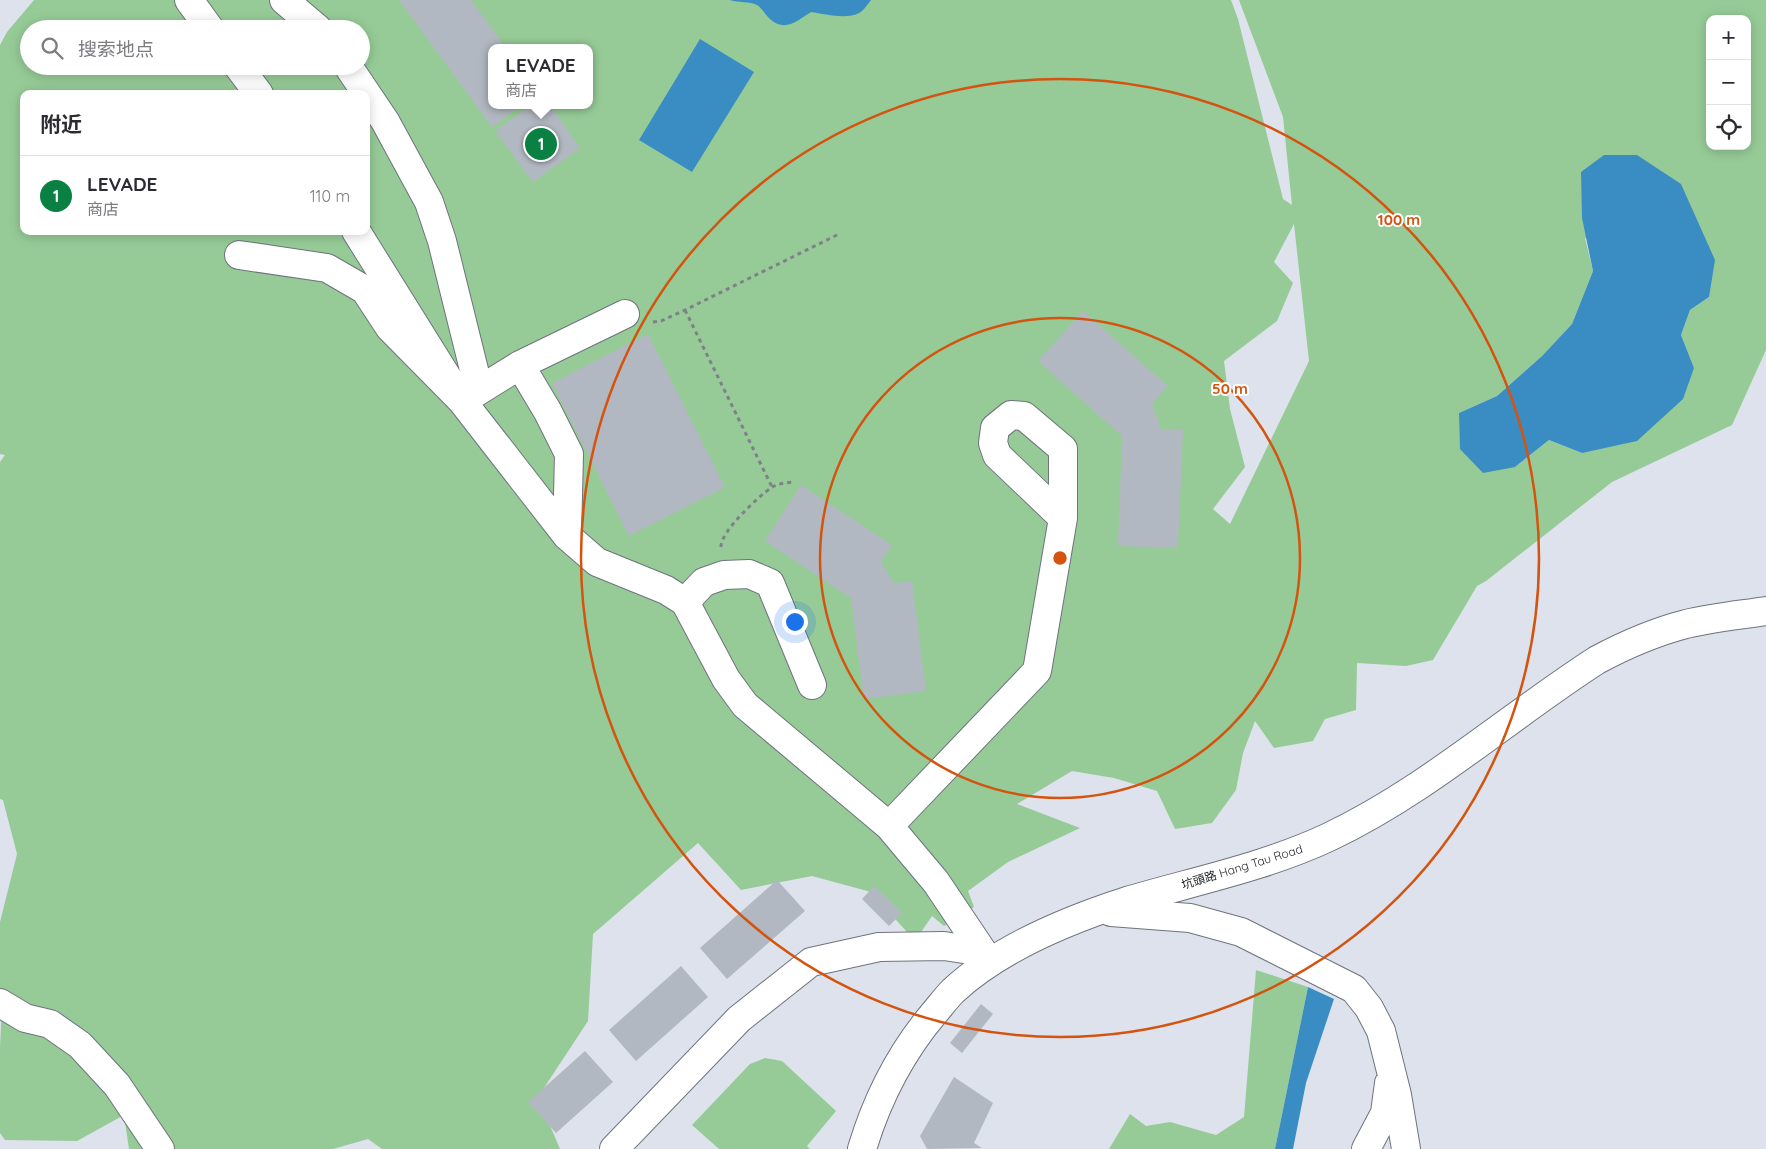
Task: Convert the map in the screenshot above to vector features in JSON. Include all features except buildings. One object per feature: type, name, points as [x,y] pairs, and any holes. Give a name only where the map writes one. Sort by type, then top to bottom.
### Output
[{"type":"street","points":[[188,0],[203,20]]},
{"type":"street","points":[[284,0],[307,20]]},
{"type":"street","points":[[244,75],[255,90]]},
{"type":"street","points":[[354,75],[364,90]]},
{"type":"street","points":[[370,98],[385,120],[429,202],[442,241],[471,396]]},
{"type":"street","points":[[359,235],[567,536],[598,562],[666,590],[685,602],[726,680],[745,705],[889,826],[936,882],[987,957]]},
{"type":"street","points":[[239,255],[327,268],[365,290],[390,328],[471,396]]},
{"type":"street","points":[[471,396],[520,365],[625,314]]},
{"type":"street","points":[[520,365],[548,412],[568,454],[567,536]]},
{"type":"street","points":[[889,826],[1038,671],[1063,518]]},
{"type":"street","points":[[685,602],[704,582],[724,574],[749,574],[770,584],[812,685]]},
{"type":"street","name":"坑頭路 Hang Tau Road","points":[[862,1149],[881,1096],[902,1056],[922,1028],[987,957],[1099,911],[1270,860],[1331,836],[1428,780],[1574,675],[1622,646],[1657,632],[1688,624],[1766,611]]},
{"type":"street","points":[[1099,911],[1190,918],[1241,932],[1354,990],[1369,1008],[1382,1031],[1397,1095],[1406,1149]]},
{"type":"street","points":[[614,1149],[739,1019],[811,962],[879,947],[944,946],[987,957]]},
{"type":"street","points":[[0,1003],[25,1018],[50,1024],[80,1045],[117,1085],[160,1149]]},
{"type":"street","points":[[1366,1149],[1385,1113],[1391,1069]]},
{"type":"path","points":[[625,314],[650,323],[661,321],[837,235]]},
{"type":"path","points":[[685,310],[772,487]]},
{"type":"path","points":[[724,574],[721,542],[729,528],[772,487],[794,482]]},
{"type":"green space","points":[[34,0],[1231,0],[1238,19],[1283,199],[1292,205],[1283,117],[1239,0],[1766,0],[1766,350],[1732,425],[1612,482],[1486,581],[1477,586],[1433,660],[1406,666],[1357,663],[1356,710],[1325,719],[1313,741],[1274,748],[1255,721],[1243,753],[1236,790],[1212,823],[1175,829],[1157,791],[1114,778],[1072,771],[1017,804],[1080,828],[1008,862],[968,891],[974,907],[944,926],[932,916],[915,941],[871,892],[812,876],[741,890],[698,843],[593,934],[588,1021],[538,1097],[560,1149],[382,1149],[368,1139],[333,1149],[129,1149],[124,1115],[77,1141],[5,1140],[0,1133],[2,1005],[0,1000],[0,922],[17,854],[3,800],[0,799],[0,462],[5,455],[0,454],[0,45],[7,32]],"holes":[[[1294,224],[1309,361],[1230,524],[1213,509],[1245,467],[1230,409],[1224,361],[1277,321],[1293,283],[1274,262]],[[1585,238],[1709,297],[1690,310],[1681,335],[1694,368],[1582,453],[1549,440],[1515,467],[1459,413],[1497,396],[1542,356],[1572,324],[1593,271]]]},
{"type":"green space","points":[[1256,970],[1308,987],[1275,1149],[1109,1149],[1130,1114],[1146,1126],[1170,1122],[1216,1135],[1244,1117]]},
{"type":"green space","points":[[765,1058],[782,1061],[836,1111],[807,1146],[810,1149],[719,1149],[692,1125],[750,1064]]},
{"type":"water","points":[[730,0],[871,0],[857,14],[840,16],[811,12],[791,24],[781,25],[768,17],[757,5]]},
{"type":"water","points":[[700,39],[754,72],[692,172],[639,140]]},
{"type":"water","points":[[1604,155],[1637,155],[1681,184],[1715,260],[1709,297],[1690,310],[1681,335],[1694,368],[1683,399],[1637,441],[1582,453],[1549,440],[1515,467],[1483,473],[1460,449],[1459,413],[1497,396],[1542,356],[1572,324],[1593,271],[1582,218],[1581,172]]},
{"type":"water","points":[[1308,987],[1334,999],[1306,1083],[1293,1149],[1275,1149]]},
{"type":"place","name":"LEVADE","points":[[541,144]]}]
